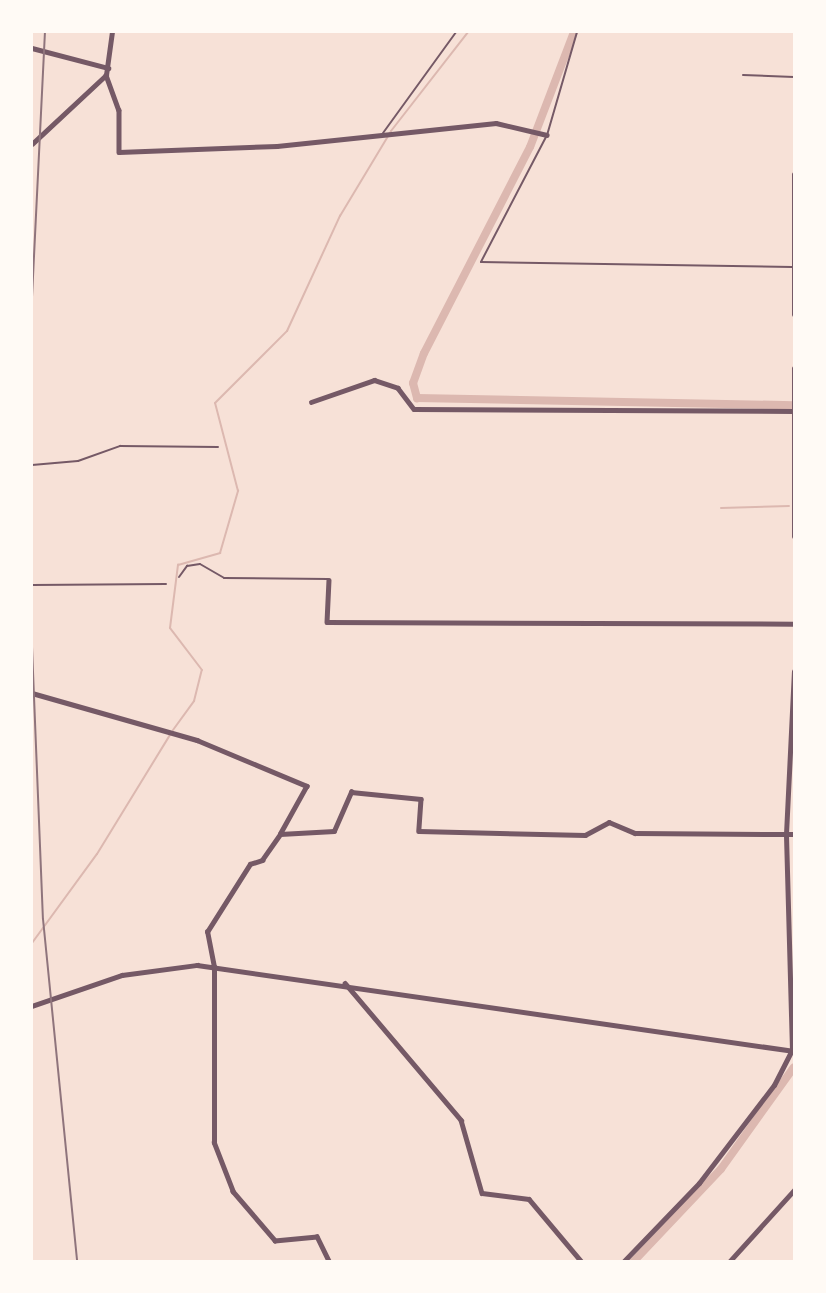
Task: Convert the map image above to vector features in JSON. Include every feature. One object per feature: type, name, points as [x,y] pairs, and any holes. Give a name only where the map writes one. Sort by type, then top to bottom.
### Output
[{"type":"street","points":[[32,145],[106,75],[112,32]]},
{"type":"street","points":[[32,48],[108,68]]},
{"type":"street","points":[[106,75],[119,110],[119,152],[382,137],[496,123],[546,135]]},
{"type":"street","points":[[794,174],[794,314]]},
{"type":"street","points":[[794,368],[794,536]]},
{"type":"street","points":[[311,402],[374,380],[398,388],[414,409],[794,411]]},
{"type":"street","points":[[329,580],[327,622],[794,624]]},
{"type":"street","points":[[623,1262],[699,1182],[774,1085],[793,1051],[786,834],[794,671]]},
{"type":"street","points":[[32,693],[175,733],[307,786],[280,834],[214,914],[207,932],[214,967],[211,1097],[225,1178],[275,1241],[317,1237],[329,1262]]},
{"type":"street","points":[[280,834],[334,831],[351,792],[421,799],[419,831],[585,835],[609,822],[635,833],[794,834]]},
{"type":"street","points":[[32,1006],[122,975],[214,967],[344,982],[793,1051]]},
{"type":"street","points":[[344,982],[461,1120],[482,1193],[529,1199],[582,1262]]},
{"type":"street","points":[[729,1262],[794,1190]]},
{"type":"lane","points":[[382,137],[456,32]]},
{"type":"lane","points":[[577,32],[546,135],[481,262],[794,267]]},
{"type":"lane","points":[[743,75],[794,77]]},
{"type":"lane","points":[[32,465],[78,461],[120,446],[218,447]]},
{"type":"lane","points":[[179,577],[200,564],[224,578],[329,580]]},
{"type":"lane","points":[[32,585],[166,584]]},
{"type":"waterway","points":[[173,730],[194,701],[202,670],[170,628],[178,565],[220,553],[238,491],[215,403],[287,331],[340,216],[391,131],[468,32]]},
{"type":"waterway","points":[[574,32],[530,147],[424,353],[413,383],[417,398],[794,405]]},
{"type":"waterway","points":[[721,508],[789,506]]},
{"type":"waterway","points":[[32,943],[97,854],[170,735]]},
{"type":"waterway","points":[[633,1262],[721,1169],[794,1067]]},
{"type":"railway","points":[[32,297],[45,32]]},
{"type":"railway","points":[[32,647],[43,919],[77,1262]]}]
